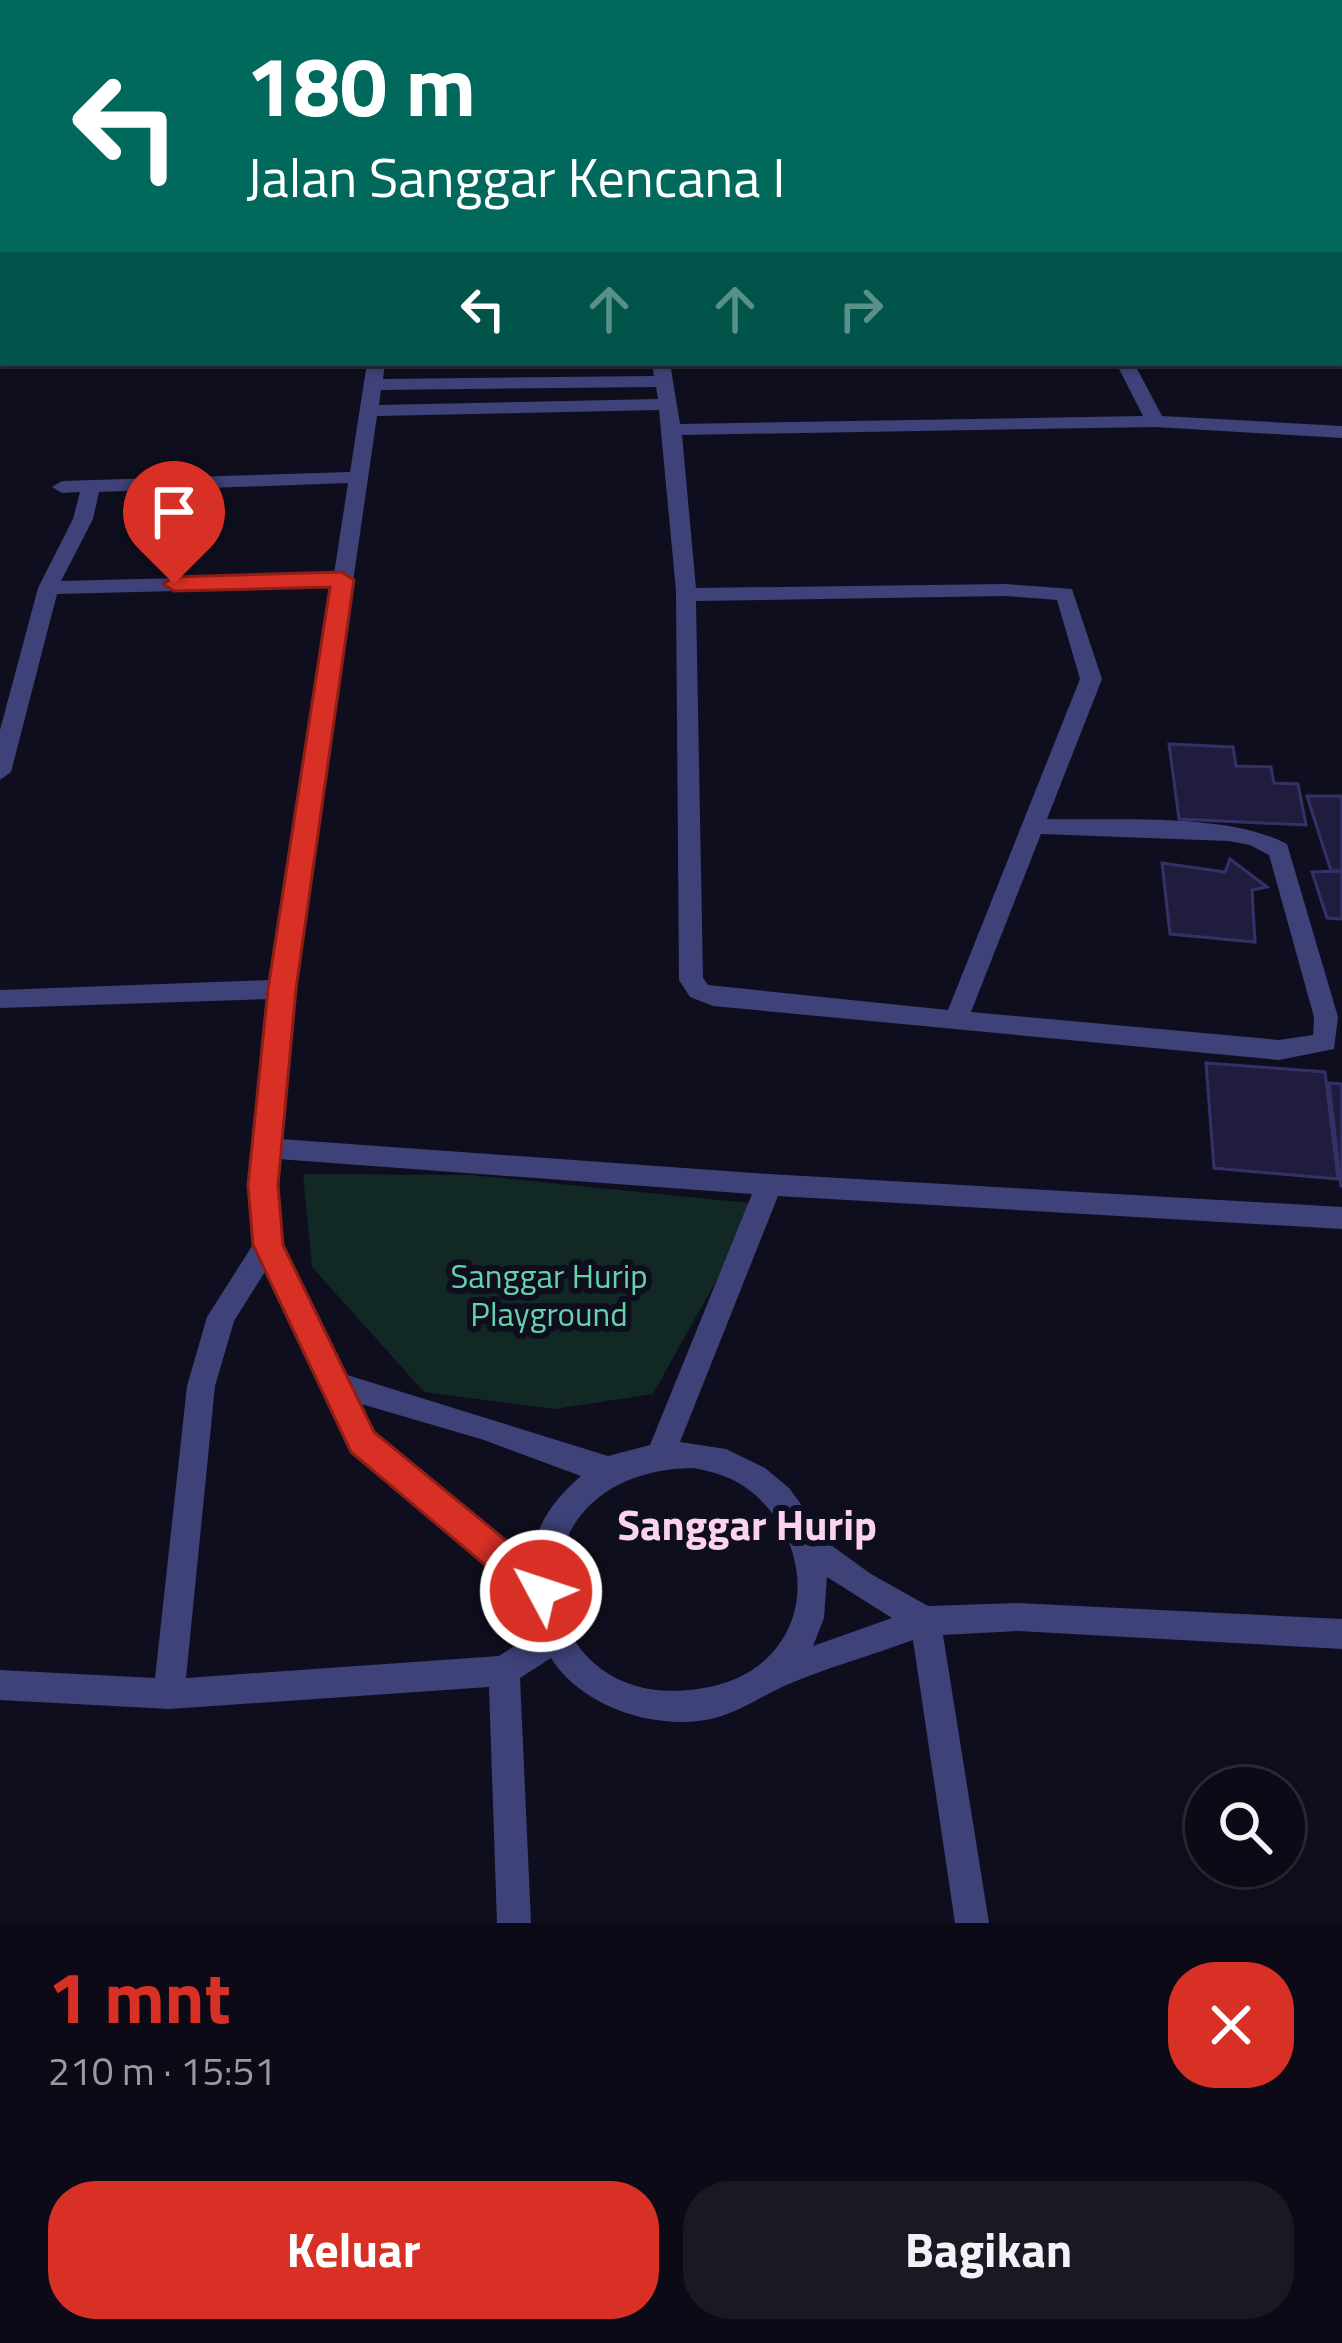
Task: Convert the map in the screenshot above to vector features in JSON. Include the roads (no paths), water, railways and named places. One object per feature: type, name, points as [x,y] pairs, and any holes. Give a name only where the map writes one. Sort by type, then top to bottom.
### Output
[{"type":"street","points":[[1127,366],[1155,421]]},
{"type":"street","points":[[541,1591],[362,1442],[268,1245],[263,1185],[282,989],[375,374],[664,383]]},
{"type":"street","points":[[371,411],[664,383]]},
{"type":"street","points":[[664,383],[683,595],[691,980],[700,991],[713,997],[1279,1050],[1324,1042],[1326,1017],[1280,850],[1229,833],[1034,826]]},
{"type":"street","points":[[671,430],[1155,421],[1342,433]]},
{"type":"street","points":[[62,487],[359,478]]},
{"type":"street","points":[[0,772],[48,588],[83,519],[92,486]]},
{"type":"street","points":[[48,588],[342,580]]},
{"type":"street","points":[[683,595],[1006,590],[1065,594],[1091,680],[956,1020]]},
{"type":"street","points":[[0,999],[282,989]]},
{"type":"street","points":[[267,1148],[769,1185],[1342,1218]]},
{"type":"street","points":[[660,1455],[769,1185]]},
{"type":"street","points":[[169,1694],[201,1386],[221,1317],[268,1245]]},
{"type":"street","points":[[331,1383],[611,1471]]},
{"type":"street","points":[[774,1675],[804,1636],[816,1592],[811,1547],[789,1505],[753,1474],[708,1457],[660,1455],[611,1471],[572,1501],[547,1542],[541,1591],[555,1638],[585,1676],[629,1702],[662,1708],[679,1710],[730,1701],[774,1675],[925,1621],[1018,1617],[1342,1634]]},
{"type":"street","points":[[811,1547],[860,1584],[925,1621]]},
{"type":"street","points":[[925,1621],[972,1923]]},
{"type":"street","points":[[0,1685],[169,1694],[504,1671],[555,1638]]},
{"type":"street","points":[[504,1671],[514,1923]]},
{"type":"district","name":"Sanggar Hurip","points":[[747,1525]]},
{"type":"park label","name":"Sanggar Hurip Playground","points":[[549,1295]]}]
